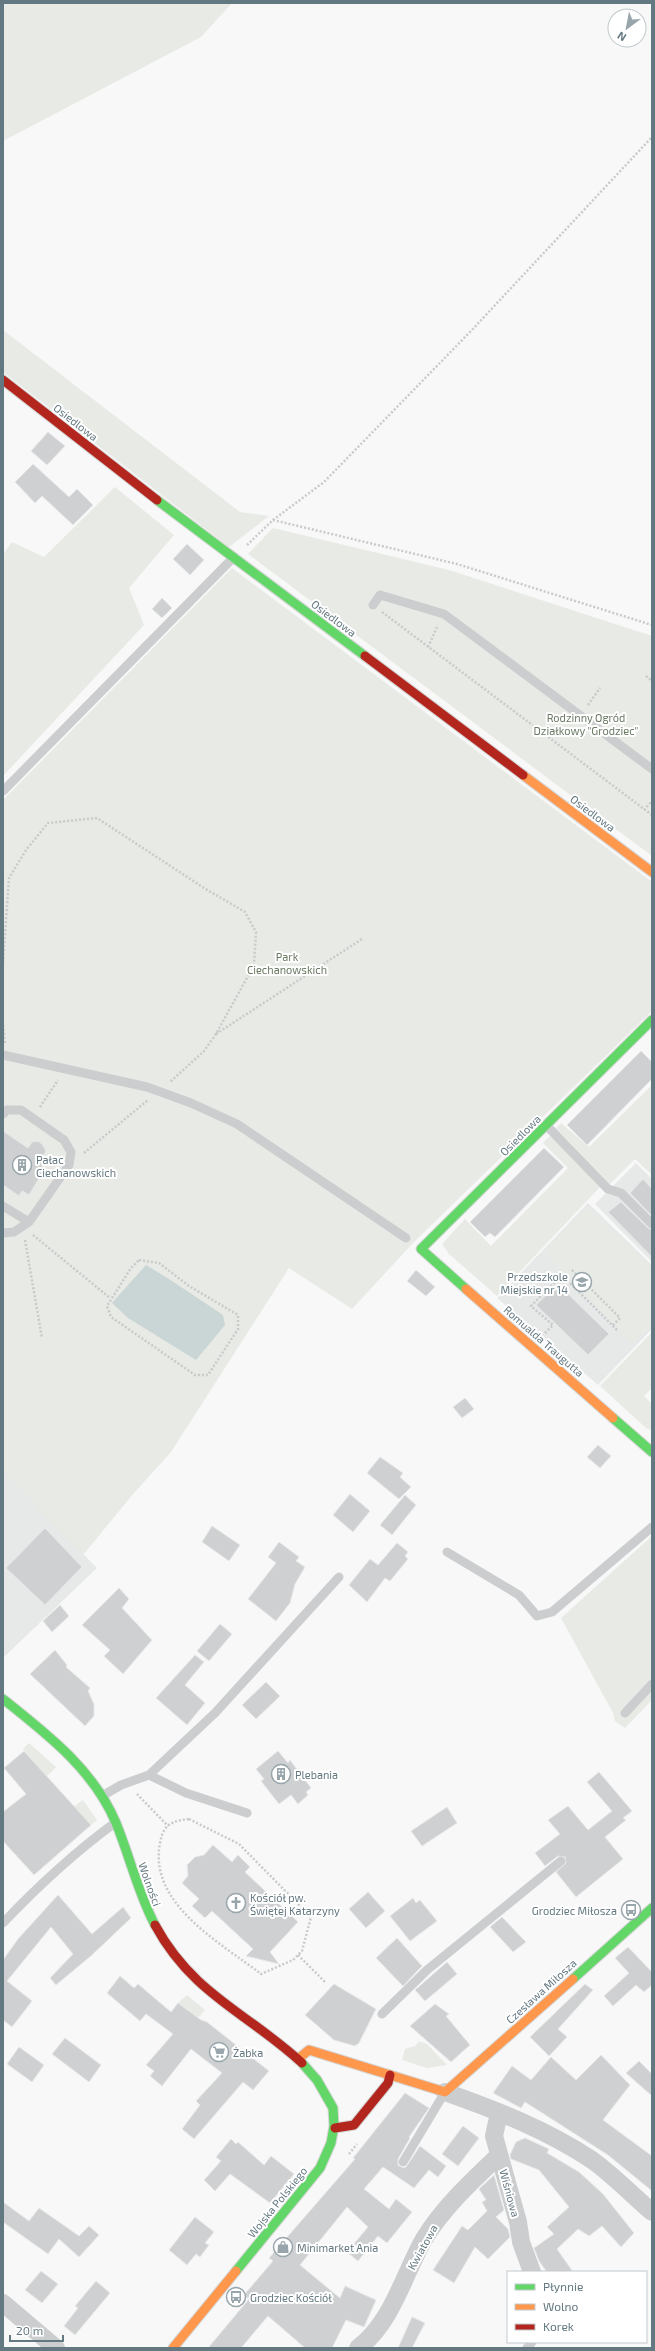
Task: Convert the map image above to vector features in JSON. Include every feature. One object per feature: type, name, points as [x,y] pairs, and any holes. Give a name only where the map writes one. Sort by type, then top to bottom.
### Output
[{"type":"street","name":"Osiedlowa","points":[[3,380],[234,557],[652,872]]},
{"type":"street","name":"Osiedlowa","points":[[421,1249],[652,1020]]},
{"type":"street","name":"Romualda Traugutta","points":[[421,1249],[652,1452]]},
{"type":"street","name":"Wolności","points":[[3,1699],[74,1760],[102,1796],[116,1822],[144,1904],[158,1934],[175,1959],[210,1992],[298,2059],[317,2077],[330,2101],[334,2128]]},
{"type":"street","name":"Czesława Miłosza","points":[[445,2092],[652,1908]]},
{"type":"street","points":[[298,2059],[309,2050],[445,2092],[541,2130],[593,2161],[652,2212]]},
{"type":"street","points":[[334,2128],[354,2125],[388,2083],[390,2075]]},
{"type":"street","name":"Wiśniowa","points":[[499,2113],[494,2136],[518,2222],[521,2242],[532,2271]]},
{"type":"street","name":"Wojska Polskiego","points":[[173,2348],[320,2168],[331,2147],[334,2128]]},
{"type":"street","name":"Kwiatowa","points":[[358,2348],[371,2336],[386,2315],[424,2239],[439,2216],[495,2159],[500,2157]]},
{"type":"street","points":[[3,2303],[55,2348]]},
{"type":"lane","points":[[3,791],[234,557]]},
{"type":"lane","points":[[372,605],[380,595],[444,614],[652,769]]},
{"type":"lane","points":[[3,1055],[159,1092],[191,1102],[237,1124],[406,1238]]},
{"type":"lane","points":[[3,1114],[7,1110],[21,1110],[64,1140],[71,1152],[69,1165],[26,1224],[14,1232],[3,1233]]},
{"type":"lane","points":[[546,1125],[608,1189],[621,1193],[652,1224]]},
{"type":"lane","points":[[3,1206],[26,1224]]},
{"type":"lane","points":[[447,1552],[519,1595],[537,1616],[552,1612],[652,1527]]},
{"type":"lane","points":[[102,1796],[120,1785],[149,1775],[214,1713],[339,1577]]},
{"type":"lane","points":[[625,1713],[652,1684]]},
{"type":"lane","points":[[149,1775],[186,1793],[247,1813]]},
{"type":"lane","points":[[3,1923],[40,1885],[95,1837],[116,1822]]},
{"type":"lane","points":[[382,2014],[427,1970],[561,1861]]},
{"type":"lane","points":[[403,2162],[445,2092]]},
{"type":"path","points":[[234,557],[273,520],[324,482],[470,332],[652,137]]},
{"type":"path","points":[[273,520],[457,564],[652,626]]},
{"type":"path","points":[[372,605],[652,815]]},
{"type":"path","points":[[428,646],[444,614]]},
{"type":"path","points":[[646,676],[652,681]]},
{"type":"path","points":[[581,716],[600,688]]},
{"type":"path","points":[[644,810],[652,800]]},
{"type":"path","points":[[3,963],[9,878],[26,850],[48,823],[97,818],[204,888],[245,912],[256,932],[254,966],[216,1034],[204,1051],[159,1092],[69,1165]]},
{"type":"path","points":[[216,1034],[362,939]]},
{"type":"path","points":[[33,1118],[65,1070]]},
{"type":"path","points":[[26,1224],[110,1298]]},
{"type":"path","points":[[26,1224],[42,1338]]},
{"type":"path","points":[[139,1260],[159,1263],[189,1286],[238,1315],[238,1329],[208,1375],[195,1375],[111,1317],[107,1306],[110,1298],[139,1260]]},
{"type":"path","points":[[572,1270],[620,1318],[612,1326]]},
{"type":"path","points":[[544,1334],[553,1325],[531,1306],[562,1275],[618,1331]]},
{"type":"path","points":[[134,1792],[168,1826]]},
{"type":"path","points":[[189,1819],[239,1844],[311,1918],[302,1951],[293,1960],[261,1974],[189,1919],[171,1898],[161,1875],[158,1851],[162,1832],[168,1826],[173,1821],[189,1819]]},
{"type":"path","points":[[298,1955],[326,1983]]},
{"type":"path","points":[[347,2156],[362,2139]]},
{"type":"shaded area","points":[[636,1163],[652,1179],[652,1262],[595,1204]]},
{"type":"shaded area","name":"Przedszkole Miejskie nr 14","points":[[588,1203],[652,1265],[652,1329],[598,1385],[497,1298]]},
{"type":"shaded area","points":[[146,1265],[223,1315],[225,1325],[196,1360],[128,1318],[112,1303]]},
{"type":"shaded area","points":[[3,1471],[97,1568],[3,1658]]},
{"type":"green space","points":[[3,3],[232,3],[201,37],[3,141]]},
{"type":"green space","points":[[3,330],[240,512],[269,516],[229,547],[3,372]]},
{"type":"green space","points":[[115,487],[174,535],[129,588],[144,625],[3,776],[3,554],[12,542],[44,557]]},
{"type":"green space","name":"Rodzinny Ogród Działkowy \"Grodziec\"","points":[[273,528],[449,570],[652,636],[652,856],[248,554]]},
{"type":"green space","name":"Park Ciechanowskich","points":[[232,568],[652,882],[652,1011],[414,1242],[352,1309],[289,1268],[171,1452],[134,1493],[83,1555],[3,1471],[3,800]]},
{"type":"green space","points":[[652,1085],[652,1175],[635,1159],[610,1184],[556,1128],[561,1123],[589,1147]]},
{"type":"green space","points":[[551,1135],[600,1187],[497,1296],[449,1254],[442,1244],[465,1219],[491,1246],[568,1168],[543,1143]]},
{"type":"green space","points":[[588,1208],[652,1268],[652,1325],[633,1344],[544,1253]]},
{"type":"green space","points":[[652,1332],[652,1388],[644,1396],[652,1404],[651,1430],[646,1428],[600,1386]]},
{"type":"green space","points":[[652,1536],[652,1700],[625,1728],[615,1721],[613,1713],[561,1618]]},
{"type":"green space","points":[[29,1743],[56,1767],[46,1777],[23,1749]]},
{"type":"green space","points":[[83,1800],[97,1820],[91,1825],[73,1807]]},
{"type":"green space","points":[[187,1995],[205,2010],[198,2018],[178,2003]]},
{"type":"green space","points":[[419,2041],[427,2044],[447,2065],[427,2068],[402,2060],[405,2049],[415,2046]]},
{"type":"building","points":[[48,432],[65,446],[47,465],[31,451]]},
{"type":"building","points":[[33,464],[69,497],[77,489],[93,505],[73,525],[42,496],[35,503],[15,482]]},
{"type":"building","points":[[187,544],[204,560],[190,575],[173,559]]},
{"type":"building","points":[[162,598],[172,608],[162,618],[152,609]]},
{"type":"building","points":[[641,1051],[652,1062],[652,1079],[587,1145],[567,1125]]},
{"type":"building","name":"Pałac Ciechanowskich","points":[[3,1131],[28,1148],[32,1142],[38,1141],[43,1145],[46,1151],[41,1159],[43,1172],[29,1195],[22,1191],[19,1196],[3,1185]]},
{"type":"building","points":[[544,1148],[564,1167],[495,1237],[490,1233],[485,1237],[470,1222]]},
{"type":"building","points":[[643,1179],[652,1189],[652,1216],[630,1193]]},
{"type":"building","points":[[621,1202],[652,1230],[652,1257],[608,1212]]},
{"type":"building","points":[[416,1270],[435,1287],[426,1296],[407,1281]]},
{"type":"building","points":[[558,1284],[609,1334],[588,1355],[536,1305]]},
{"type":"building","points":[[465,1398],[474,1409],[462,1418],[453,1407]]},
{"type":"building","points":[[598,1445],[611,1456],[600,1468],[587,1457]]},
{"type":"building","points":[[380,1457],[403,1473],[400,1477],[411,1487],[399,1499],[367,1473]]},
{"type":"building","points":[[350,1494],[370,1511],[353,1532],[333,1515]]},
{"type":"building","points":[[405,1495],[416,1505],[392,1535],[380,1525]]},
{"type":"building","points":[[212,1526],[240,1545],[229,1561],[202,1542]]},
{"type":"building","points":[[45,1528],[82,1567],[45,1605],[6,1568]]},
{"type":"building","points":[[279,1542],[299,1557],[296,1561],[305,1567],[295,1584],[290,1603],[276,1621],[248,1599],[276,1563],[268,1557]]},
{"type":"building","points":[[397,1543],[408,1552],[405,1556],[408,1559],[390,1581],[385,1578],[367,1602],[349,1585],[370,1559],[378,1565]]},
{"type":"building","points":[[119,1588],[129,1599],[122,1608],[152,1640],[123,1674],[104,1656],[110,1650],[82,1625]]},
{"type":"building","points":[[60,1605],[69,1616],[52,1632],[43,1621]]},
{"type":"building","points":[[220,1624],[232,1634],[209,1661],[197,1651]]},
{"type":"building","points":[[55,1650],[67,1665],[66,1667],[90,1688],[88,1691],[94,1704],[94,1716],[85,1726],[30,1674]]},
{"type":"building","points":[[195,1655],[204,1662],[185,1685],[205,1703],[187,1725],[156,1698]]},
{"type":"building","points":[[266,1682],[280,1696],[256,1719],[242,1705]]},
{"type":"building","points":[[24,1751],[91,1825],[34,1875],[3,1841],[3,1812],[26,1794],[4,1768]]},
{"type":"building","name":"Plebania","points":[[278,1751],[288,1763],[290,1760],[311,1788],[306,1792],[308,1795],[298,1804],[291,1795],[279,1804],[261,1781],[264,1779],[256,1769]]},
{"type":"building","points":[[599,1772],[632,1811],[623,1818],[626,1820],[605,1837],[623,1859],[576,1897],[556,1872],[566,1863],[565,1857],[558,1856],[545,1866],[535,1853],[560,1834],[548,1820],[568,1806],[588,1830],[612,1811],[587,1782]]},
{"type":"building","points":[[447,1807],[457,1823],[422,1846],[411,1831]]},
{"type":"building","name":"Kościół pw. Świętej Katarzyny","points":[[213,1845],[232,1862],[238,1855],[250,1867],[245,1872],[298,1922],[270,1952],[279,1964],[246,1956],[253,1949],[212,1911],[205,1918],[192,1906],[199,1899],[182,1883],[188,1876],[187,1865],[195,1857],[204,1855]]},
{"type":"building","points":[[368,1892],[385,1911],[366,1928],[349,1909]]},
{"type":"building","points":[[58,1895],[92,1934],[123,1907],[131,1918],[92,1955],[56,1985],[50,1978],[73,1954],[51,1927],[7,1981],[32,2001],[12,2027],[3,2020],[3,1960],[18,1939]]},
{"type":"building","points":[[413,1898],[416,1903],[420,1900],[437,1921],[410,1941],[390,1916]]},
{"type":"building","points":[[502,1917],[526,1942],[513,1952],[490,1927]]},
{"type":"building","points":[[397,1938],[422,1966],[403,1986],[376,1958]]},
{"type":"building","points":[[628,1947],[652,1972],[652,1985],[644,1992],[636,1985],[613,2006],[604,1996],[629,1973],[615,1958]]},
{"type":"building","points":[[447,1962],[457,1974],[425,2001],[415,1990]]},
{"type":"building","points":[[120,1976],[134,1988],[138,1984],[171,2012],[178,2003],[201,2020],[207,2022],[269,2071],[253,2090],[243,2082],[194,2139],[182,2129],[200,2105],[196,2101],[222,2073],[191,2049],[162,2086],[150,2076],[154,2071],[146,2065],[173,2034],[146,2014],[140,2021],[107,1993]]},
{"type":"building","points":[[334,1984],[376,2009],[359,2043],[355,2046],[334,2040],[305,2015]]},
{"type":"building","points":[[585,1984],[593,1990],[558,2029],[567,2037],[549,2056],[530,2037]]},
{"type":"building","points":[[435,2004],[449,2014],[446,2016],[470,2045],[451,2062],[410,2026]]},
{"type":"building","points":[[65,2038],[101,2065],[89,2082],[52,2054]]},
{"type":"building","points":[[19,2047],[44,2065],[32,2082],[7,2064]]},
{"type":"building","points":[[601,2055],[630,2085],[603,2120],[652,2156],[652,2191],[608,2155],[525,2102],[521,2108],[493,2093],[512,2066],[531,2080],[551,2057],[576,2080]]},
{"type":"building","points":[[639,2061],[652,2074],[652,2096],[626,2073]]},
{"type":"building","points":[[405,2093],[429,2108],[409,2137],[410,2138],[398,2159],[398,2165],[403,2168],[406,2167],[420,2146],[446,2166],[438,2177],[429,2170],[414,2188],[383,2167],[364,2189],[389,2209],[396,2199],[412,2212],[387,2243],[378,2236],[358,2261],[347,2252],[368,2227],[347,2207],[300,2265],[340,2298],[345,2286],[376,2300],[364,2327],[346,2320],[332,2348],[305,2348],[268,2316],[241,2348],[208,2348],[249,2299],[244,2295],[273,2261],[269,2258],[355,2159],[353,2158]]},
{"type":"building","points":[[463,2126],[479,2138],[458,2166],[442,2154]]},
{"type":"building","points":[[525,2138],[549,2149],[547,2153],[579,2172],[603,2194],[634,2233],[621,2247],[602,2226],[589,2236],[578,2229],[557,2249],[572,2271],[546,2271],[539,2261],[534,2248],[554,2234],[547,2227],[569,2207],[539,2170],[511,2159],[510,2155],[516,2142]]},
{"type":"building","points":[[231,2139],[236,2144],[238,2142],[264,2165],[271,2156],[294,2174],[270,2203],[230,2174],[215,2191],[204,2180],[221,2161],[216,2157]]},
{"type":"building","points":[[494,2175],[504,2210],[496,2217],[508,2229],[510,2237],[488,2259],[475,2247],[454,2283],[433,2270],[462,2226],[468,2230],[487,2211],[482,2202],[486,2200],[479,2189]]},
{"type":"building","points":[[3,2202],[29,2221],[39,2208],[79,2236],[89,2226],[99,2235],[79,2257],[59,2239],[48,2254],[3,2222]]},
{"type":"building","points":[[195,2217],[214,2232],[205,2243],[209,2245],[200,2257],[196,2254],[187,2265],[169,2250]]},
{"type":"building","points":[[41,2271],[58,2284],[42,2303],[25,2290]]},
{"type":"building","points":[[96,2281],[110,2293],[75,2335],[64,2326],[78,2308],[75,2306]]},
{"type":"building","points":[[412,2317],[425,2323],[412,2348],[398,2348]]},
{"type":"traffic: fast","points":[[157,500],[365,656]]},
{"type":"traffic: fast","points":[[466,1289],[421,1249],[652,1020]]},
{"type":"traffic: fast","points":[[613,1418],[652,1452]]},
{"type":"traffic: fast","points":[[3,1699],[68,1754],[95,1786],[107,1804],[116,1823],[139,1888],[155,1925]]},
{"type":"traffic: fast","points":[[573,1979],[652,1908]]},
{"type":"traffic: fast","points":[[236,2271],[320,2168],[331,2143],[334,2126],[333,2108],[317,2080],[302,2063]]},
{"type":"traffic: slow","points":[[523,775],[652,872]]},
{"type":"traffic: slow","points":[[466,1289],[613,1418]]},
{"type":"traffic: slow","points":[[298,2059],[309,2050],[445,2092],[573,1979]]},
{"type":"traffic: slow","points":[[173,2348],[236,2271]]},
{"type":"traffic: jam","points":[[3,380],[157,500]]},
{"type":"traffic: jam","points":[[365,656],[523,775]]},
{"type":"traffic: jam","points":[[155,1925],[170,1949],[186,1969],[204,1986],[222,2002],[262,2030],[302,2063]]},
{"type":"traffic: jam","points":[[335,2128],[354,2125],[388,2083],[390,2075]]},
{"type":"place","name":"Pałac Ciechanowskich","points":[[22,1165]]},
{"type":"place","name":"Przedszkole Miejskie nr 14","points":[[582,1282]]},
{"type":"place","name":"Plebania","points":[[281,1774]]},
{"type":"place","name":"Kościół pw. Świętej Katarzyny","points":[[236,1903]]},
{"type":"place","name":"Grodziec Miłosza","points":[[631,1910]]},
{"type":"place","name":"Żabka","points":[[219,2052]]},
{"type":"place","name":"Minimarket Ania","points":[[283,2247]]},
{"type":"place","name":"Grodziec Kościół","points":[[236,2297]]}]
